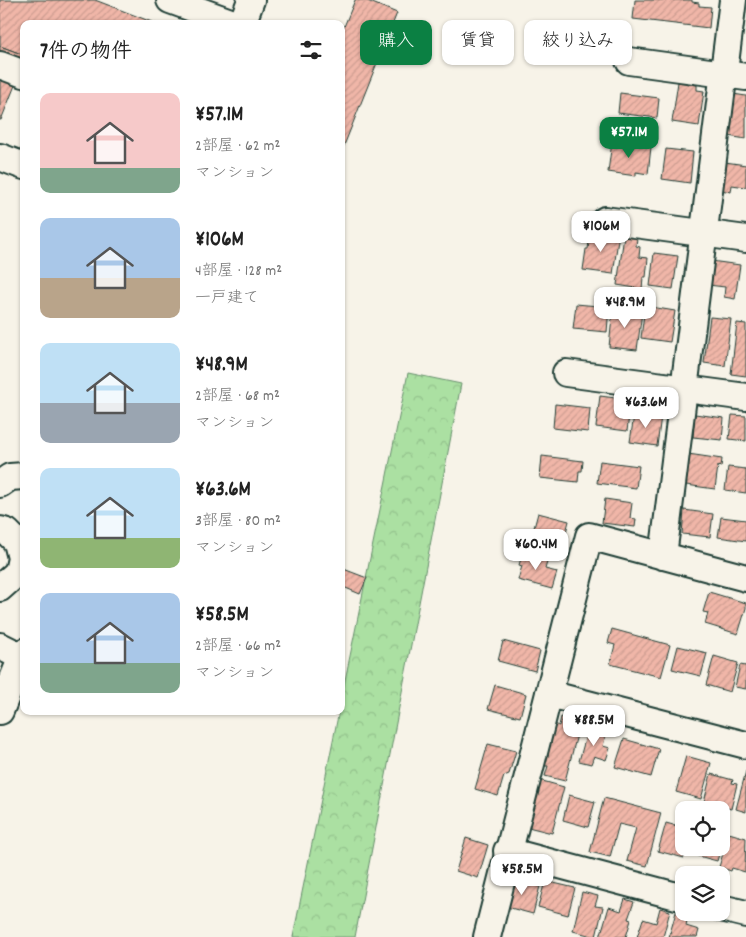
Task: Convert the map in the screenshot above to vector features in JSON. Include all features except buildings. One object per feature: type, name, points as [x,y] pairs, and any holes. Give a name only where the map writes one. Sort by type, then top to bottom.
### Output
[{"type":"street","points":[[170,0],[225,20]]},
{"type":"street","points":[[244,20],[251,0]]},
{"type":"street","points":[[663,556],[704,233],[735,75],[733,0]]},
{"type":"street","points":[[632,62],[735,75]]},
{"type":"street","points":[[0,65],[20,72]]},
{"type":"street","points":[[0,157],[20,164]]},
{"type":"street","points":[[605,220],[746,239]]},
{"type":"street","points":[[566,374],[746,397]]},
{"type":"street","points":[[0,484],[10,477],[20,476]]},
{"type":"street","points":[[0,530],[7,532],[17,542],[20,554]]},
{"type":"street","points":[[486,937],[589,536],[746,578]]},
{"type":"street","points":[[0,588],[18,572],[20,563]]},
{"type":"street","points":[[0,711],[15,652]]},
{"type":"street","points":[[549,694],[746,745]]},
{"type":"street","points":[[507,851],[675,896]]},
{"type":"street","points":[[730,910],[746,914]]},
{"type":"green space","points":[[408,373],[461,384],[355,937],[293,937],[338,715],[345,715],[345,680]]}]
